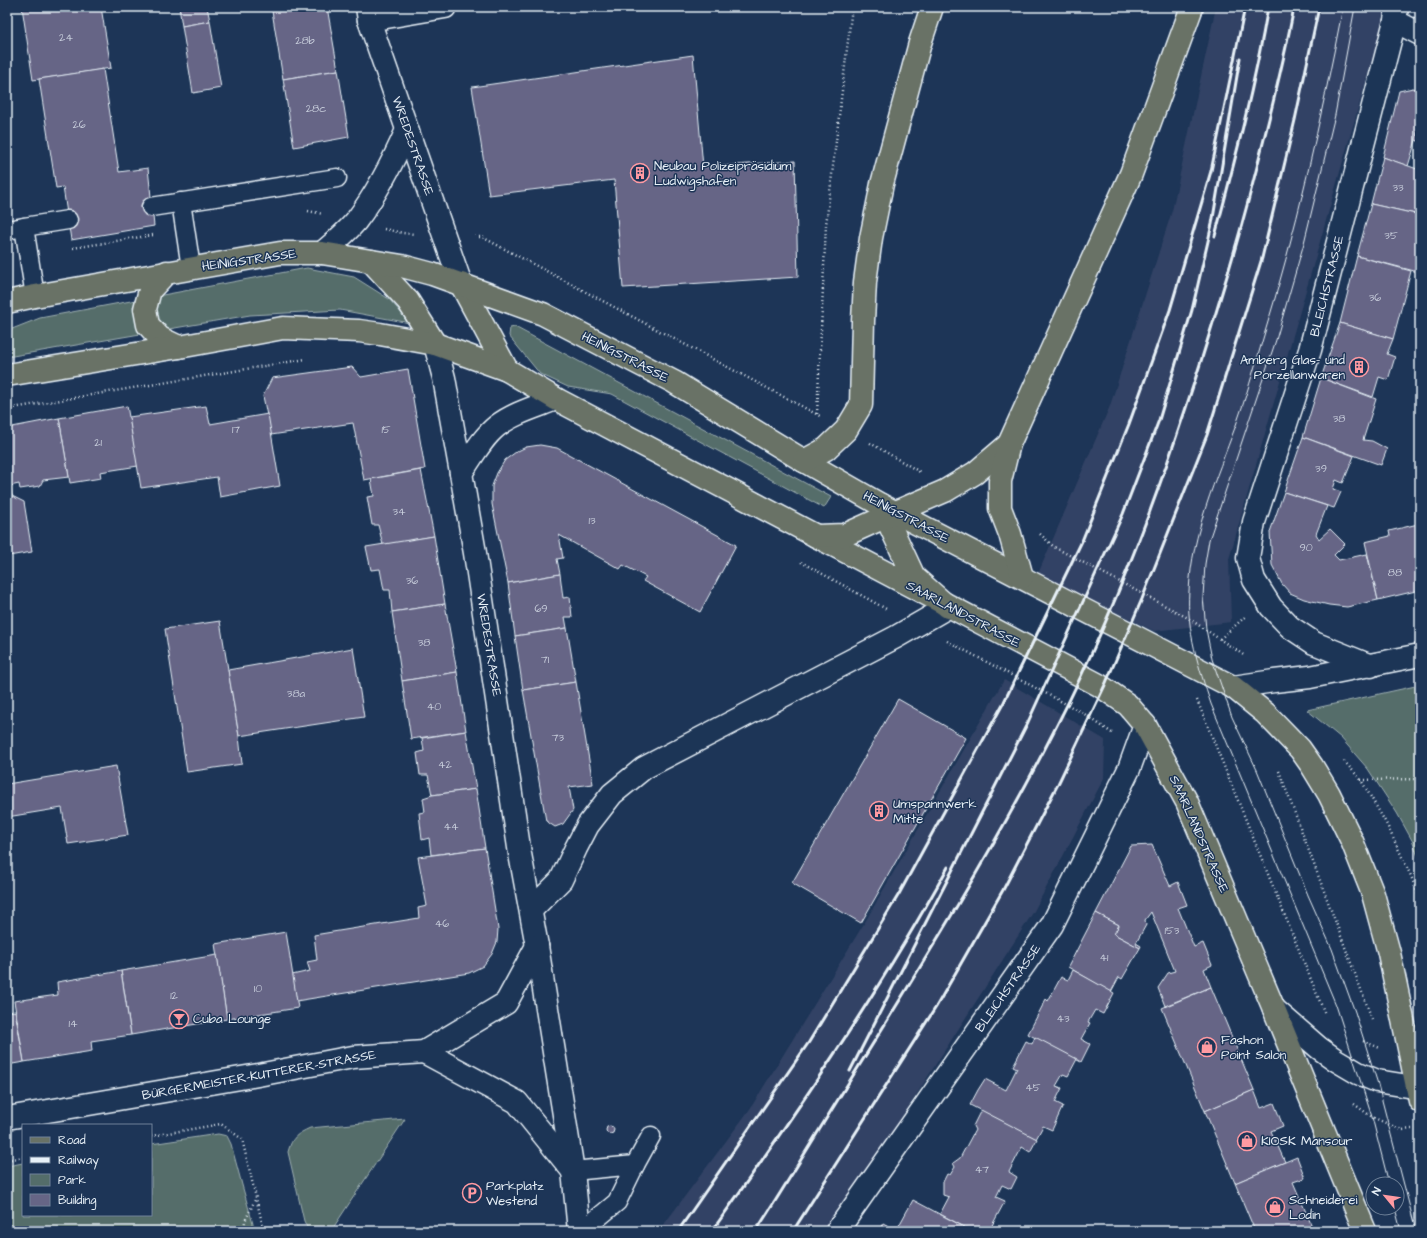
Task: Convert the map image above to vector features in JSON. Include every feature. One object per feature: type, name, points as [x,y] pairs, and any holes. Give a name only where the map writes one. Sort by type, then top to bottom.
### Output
[{"type":"main road","points":[[804,461],[826,449],[846,430],[861,405],[865,282],[871,238],[884,176],[918,50],[932,7]]},
{"type":"main road","points":[[1022,577],[1010,534],[1000,508],[1000,481],[1009,444],[1130,174],[1192,7]]},
{"type":"main road","name":"HEINIGSTRASSE","points":[[7,302],[280,253],[322,252],[371,262],[402,266],[461,284],[543,314],[674,382],[888,511],[1044,588],[1233,687]]},
{"type":"main road","points":[[371,262],[408,301],[435,344]]},
{"type":"main road","points":[[168,272],[150,290],[145,308],[148,325],[160,338],[179,347]]},
{"type":"main road","points":[[461,284],[507,370]]},
{"type":"main road","points":[[7,375],[179,347],[283,328],[359,331],[435,344],[507,370],[556,399],[816,536],[845,535],[888,511],[945,491],[975,473],[1009,444]]},
{"type":"main road","points":[[888,511],[914,577],[948,607]]},
{"type":"main road","name":"SAARLANDSTRASSE","points":[[816,536],[948,607],[1099,685],[1128,705],[1146,725],[1187,802],[1365,1231]]},
{"type":"main road","points":[[1233,687],[1266,713],[1300,749],[1329,794],[1352,841],[1373,894],[1389,953],[1419,1093]]},
{"type":"street","points":[[368,14],[445,7]]},
{"type":"street","name":"WREDESTRASSE","points":[[368,14],[461,284]]},
{"type":"street","points":[[1396,14],[1420,34]]},
{"type":"street","name":"BLEICHSTRASSE","points":[[1371,666],[1314,643],[1290,627],[1271,608],[1254,580],[1248,558],[1254,522],[1310,350],[1396,14]]},
{"type":"street","points":[[322,252],[340,238],[355,222],[392,164],[407,130]]},
{"type":"street","name":"WREDESTRASSE","points":[[435,344],[444,378],[475,553],[520,854],[531,910],[573,1171],[580,1231]]},
{"type":"street","points":[[461,472],[478,447],[497,426],[523,412],[556,399]]},
{"type":"street","points":[[531,910],[561,880],[588,825],[612,794],[644,768],[752,713],[948,607]]},
{"type":"street","points":[[1233,687],[1274,680],[1310,677],[1420,655]]},
{"type":"street","name":"BLEICHSTRASSE","points":[[837,1231],[1052,926],[1083,860],[1129,769],[1146,725]]},
{"type":"street","name":"BÜRGERMEISTER-KUTTERER-STRASSE","points":[[7,1118],[354,1057],[424,1052],[506,1003],[537,946]]},
{"type":"street","points":[[1274,1009],[1320,1048],[1336,1060],[1358,1073],[1377,1081],[1419,1093]]},
{"type":"street","points":[[424,1052],[517,1102],[573,1171]]},
{"type":"lane","points":[[152,207],[337,178]]},
{"type":"lane","points":[[181,202],[191,268]]},
{"type":"lane","points":[[35,296],[16,229],[68,220]]},
{"type":"lane","points":[[580,1231],[617,1202],[651,1136]]},
{"type":"lane","points":[[573,1171],[635,1165]]},
{"type":"path","points":[[817,414],[826,225],[852,7]]},
{"type":"path","points":[[7,409],[312,358]]},
{"type":"path","points":[[796,560],[1083,713],[1114,735],[1129,769]]},
{"type":"path","points":[[1194,694],[1327,1020]]},
{"type":"path","points":[[1276,765],[1373,1020]]},
{"type":"path","points":[[1361,780],[1420,779]]},
{"type":"path","points":[[1358,1039],[1384,1050],[1381,1042]]},
{"type":"path","points":[[1353,1103],[1372,1117],[1402,1130],[1414,1128]]},
{"type":"path","points":[[152,1136],[221,1124],[242,1139],[264,1231]]},
{"type":"path","points":[[7,1160],[22,1157]]},
{"type":"path","points":[[244,1231],[245,1221],[256,1199]]},
{"type":"shaded area","points":[[1216,7],[1384,7],[1382,25],[1229,559],[1231,622],[1154,631],[1038,574],[1110,406],[1172,211]]},
{"type":"shaded area","points":[[1004,680],[1105,740],[1104,778],[1034,911],[829,1231],[659,1231],[750,1109],[865,922]]},
{"type":"green space","points":[[307,268],[354,277],[389,299],[410,323],[340,310],[250,315],[7,357],[7,331],[40,318]]},
{"type":"green space","points":[[515,327],[831,497],[824,508],[612,394],[568,387],[540,374],[509,336],[510,328]]},
{"type":"green space","points":[[1420,685],[1420,863],[1413,842],[1397,813],[1368,769],[1341,738],[1307,710]]},
{"type":"green space","points":[[405,1119],[331,1231],[309,1231],[304,1221],[288,1152],[293,1139],[310,1128]]},
{"type":"green space","points":[[218,1134],[227,1136],[231,1144],[255,1231],[7,1231],[7,1166],[22,1163],[22,1216],[152,1216],[152,1144]]},
{"type":"building","points":[[22,7],[101,7],[111,68],[33,80]]},
{"type":"building","points":[[179,7],[207,7],[210,21],[182,26]]},
{"type":"building","points":[[272,7],[298,7],[272,11]]},
{"type":"building","points":[[298,7],[327,7],[338,70],[283,79],[272,11]]},
{"type":"building","points":[[210,21],[221,88],[193,93],[182,26]]},
{"type":"building","name":"Neubau Polizeipräsidium Ludwigshafen","points":[[693,55],[703,167],[795,161],[798,277],[623,288],[614,180],[489,195],[472,87]]},
{"type":"building","points":[[103,69],[119,172],[148,168],[154,226],[71,240],[63,187],[56,188],[39,79]]},
{"type":"building","points":[[338,70],[349,137],[294,147],[283,79]]},
{"type":"building","points":[[1413,88],[1420,90],[1420,115],[1416,140],[1408,166],[1383,157],[1399,91]]},
{"type":"building","points":[[1420,115],[1420,142],[1416,140]]},
{"type":"building","points":[[1383,157],[1420,170],[1420,215],[1371,204]]},
{"type":"building","points":[[1371,204],[1420,215],[1420,265],[1418,272],[1357,256]]},
{"type":"building","points":[[1357,256],[1411,271],[1393,339],[1340,323]]},
{"type":"building","name":"Amberg Glas- und Porzellanwaren","points":[[1340,323],[1393,339],[1387,354],[1395,357],[1388,380],[1379,377],[1373,397],[1321,378]]},
{"type":"building","points":[[352,367],[361,377],[408,369],[425,469],[364,480],[353,423],[271,435],[263,396],[272,378]]},
{"type":"building","points":[[1321,378],[1376,399],[1363,440],[1372,441],[1387,449],[1381,465],[1303,437]]},
{"type":"building","points":[[127,406],[138,466],[100,472],[101,478],[70,483],[59,418]]},
{"type":"building","points":[[206,406],[210,424],[268,414],[280,486],[220,497],[217,477],[141,488],[129,417]]},
{"type":"building","points":[[59,418],[69,477],[43,480],[40,486],[20,489],[19,484],[10,486],[12,496],[24,502],[32,552],[9,556],[7,546],[7,428]]},
{"type":"building","points":[[1303,437],[1354,456],[1343,483],[1336,480],[1333,489],[1341,492],[1334,508],[1284,492]]},
{"type":"building","points":[[540,445],[557,448],[736,545],[700,612],[643,581],[646,577],[623,565],[620,569],[559,535],[563,558],[557,559],[560,574],[508,583],[492,504],[492,486],[497,473],[505,460],[526,447]]},
{"type":"building","points":[[421,470],[434,536],[383,545],[378,525],[372,525],[367,497],[374,496],[371,479]]},
{"type":"building","points":[[1284,492],[1327,506],[1316,534],[1319,539],[1330,529],[1345,544],[1334,555],[1339,560],[1367,554],[1378,600],[1347,607],[1329,605],[1304,599],[1290,593],[1282,584],[1272,565],[1270,532]]},
{"type":"building","points":[[1418,524],[1420,530],[1420,590],[1378,600],[1365,542],[1390,536],[1389,531]]},
{"type":"building","points":[[434,536],[445,604],[392,612],[390,590],[384,590],[380,569],[371,570],[366,547]]},
{"type":"building","points":[[560,574],[563,598],[570,597],[572,617],[565,617],[567,628],[515,636],[508,583]]},
{"type":"building","points":[[445,604],[457,672],[402,681],[392,612]]},
{"type":"building","points":[[220,621],[239,736],[242,764],[187,772],[165,629]]},
{"type":"building","points":[[567,628],[576,682],[523,690],[515,636]]},
{"type":"building","points":[[353,648],[364,717],[239,736],[228,670]]},
{"type":"building","points":[[457,672],[466,731],[411,739],[402,681]]},
{"type":"building","points":[[576,682],[593,784],[569,787],[573,810],[563,824],[555,827],[546,821],[523,690]]},
{"type":"building","name":"Umspannwerk Mitte","points":[[898,699],[966,738],[861,923],[792,883]]},
{"type":"building","points":[[466,731],[476,789],[432,795],[428,775],[420,775],[417,753],[424,751],[422,738]]},
{"type":"building","points":[[116,766],[128,835],[68,844],[62,808],[7,817],[7,784]]},
{"type":"building","points":[[476,789],[485,848],[431,855],[429,838],[422,840],[419,813],[425,812],[423,798],[432,795]]},
{"type":"building","points":[[1152,845],[1170,886],[1178,882],[1187,905],[1178,908],[1194,947],[1203,943],[1212,965],[1204,969],[1211,987],[1165,1006],[1158,988],[1168,973],[1175,971],[1151,912],[1145,920],[1146,925],[1136,943],[1141,946],[1140,948],[1114,934],[1119,925],[1096,913],[1131,846]]},
{"type":"building","points":[[485,848],[498,929],[497,942],[492,954],[483,966],[469,973],[296,1001],[292,975],[310,971],[307,962],[317,960],[314,935],[419,918],[418,908],[427,906],[418,857]]},
{"type":"building","points":[[1096,913],[1119,925],[1114,934],[1140,948],[1122,979],[1119,977],[1111,992],[1068,967]]},
{"type":"building","points":[[286,932],[298,1008],[227,1019],[215,944]]},
{"type":"building","points":[[217,955],[227,1019],[131,1035],[121,971]]},
{"type":"building","points":[[1073,970],[1114,993],[1103,1014],[1095,1010],[1088,1022],[1090,1023],[1081,1039],[1090,1044],[1081,1062],[1028,1034],[1046,999],[1048,1001],[1061,977],[1068,980]]},
{"type":"building","points":[[121,971],[131,1035],[91,1041],[92,1051],[24,1062],[14,1001],[58,995],[57,982]]},
{"type":"building","name":"Fashon Point Salon","points":[[1211,987],[1254,1090],[1205,1111],[1162,1008]]},
{"type":"building","points":[[15,1011],[24,1062],[7,1065],[7,1012]]},
{"type":"building","points":[[1035,1037],[1077,1059],[1068,1076],[1063,1074],[1056,1086],[1062,1088],[1055,1102],[1063,1106],[1052,1130],[1043,1126],[1036,1139],[970,1105],[985,1079],[1006,1090],[1017,1068],[1013,1066],[1026,1041],[1032,1044]]},
{"type":"building","name":"KIOSK Mansour","points":[[1254,1090],[1261,1108],[1274,1103],[1283,1126],[1271,1131],[1285,1162],[1235,1183],[1205,1111]]},
{"type":"building","points":[[981,1110],[1037,1139],[1030,1152],[1022,1147],[1009,1172],[1017,1177],[1011,1189],[1002,1185],[996,1197],[1005,1201],[989,1231],[972,1231],[940,1214],[949,1197],[943,1195],[943,1182],[947,1174],[950,1175],[955,1167],[953,1163],[960,1158],[975,1130],[973,1126]]},
{"type":"building","points":[[608,1126],[612,1126],[614,1130],[612,1134],[608,1134],[606,1132],[606,1128]]},
{"type":"building","name":"Schneiderei Lodin","points":[[1297,1157],[1305,1178],[1293,1182],[1314,1231],[1255,1231],[1235,1183]]},
{"type":"building","points":[[913,1200],[945,1217],[972,1231],[896,1231]]},
{"type":"building","points":[[883,1223],[896,1230],[896,1231],[879,1231]]},
{"type":"tram line","points":[[1343,7],[1317,134],[1286,259],[1243,404],[1206,506],[1200,527],[1191,569],[1189,620],[1194,649],[1211,704],[1336,1005],[1372,1117],[1387,1176]]},
{"type":"tram line","points":[[1355,7],[1335,115],[1304,243],[1276,340],[1209,540],[1205,564],[1203,597],[1206,629],[1212,659],[1232,717],[1257,770],[1308,895],[1332,949],[1355,1012],[1377,1081],[1416,1231]]},
{"type":"tram line","points":[[1397,1216],[1401,1231]]},
{"type":"railway","points":[[678,1231],[809,1042],[899,894],[1004,702],[1082,541],[1129,424],[1170,310],[1211,171],[1245,7]]},
{"type":"railway","points":[[1215,236],[1251,93],[1268,7]]},
{"type":"railway","points":[[756,1231],[904,994],[1009,816],[1057,725],[1106,621],[1149,514],[1187,406],[1233,257],[1280,73],[1294,7]]},
{"type":"railway","points":[[793,1231],[936,1007],[1003,890],[1058,784],[1105,685],[1142,599],[1207,435],[1262,258],[1295,120],[1319,7]]},
{"type":"railway","points":[[850,1071],[1028,722],[1123,514],[1159,420],[1192,310],[1212,224],[1240,58]]},
{"type":"railway","points":[[712,1231],[805,1097],[865,1007],[948,867]]},
{"type":"place","name":"Neubau Polizeipräsidium Ludwigshafen","points":[[640,173]]},
{"type":"place","name":"Amberg Glas- und Porzellanwaren","points":[[1359,367]]},
{"type":"place","name":"Umspannwerk Mitte","points":[[879,811]]},
{"type":"place","name":"Cuba Lounge","points":[[179,1019]]},
{"type":"place","name":"Fashon Point Salon","points":[[1207,1047]]},
{"type":"place","name":"KIOSK Mansour","points":[[1247,1141]]},
{"type":"place","name":"Parkplatz Westend","points":[[472,1193]]},
{"type":"place","name":"Schneiderei Lodin","points":[[1275,1207]]}]
